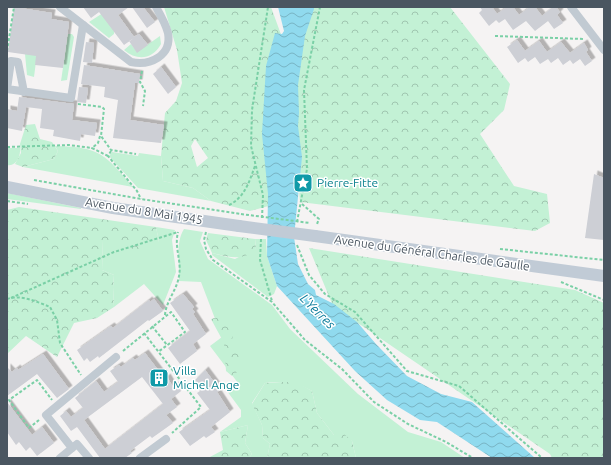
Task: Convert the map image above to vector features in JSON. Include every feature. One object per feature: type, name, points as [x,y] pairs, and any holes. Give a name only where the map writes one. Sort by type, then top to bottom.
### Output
[{"type":"main road","name":"Avenue du 8 Mai 1945","points":[[7,187],[113,208],[281,231]]},
{"type":"main road","name":"Avenue du Général Charles de Gaulle","points":[[281,231],[584,275],[604,276]]},
{"type":"main road","name":"Avenue du Général Charles de Gaulle","points":[[584,275],[604,280]]},
{"type":"street","points":[[60,7],[131,62],[142,64],[152,62],[161,57],[168,43],[168,32],[156,7]]},
{"type":"street","points":[[571,7],[604,50]]},
{"type":"street","points":[[24,92],[71,98],[83,25]]},
{"type":"street","points":[[88,458],[46,415],[116,358]]},
{"type":"street","points":[[140,458],[166,438]]},
{"type":"street","points":[[60,458],[75,446]]},
{"type":"path","points":[[7,51],[14,7]]},
{"type":"path","points":[[262,224],[263,195],[251,146],[252,110],[268,7]]},
{"type":"path","points":[[297,224],[297,216],[302,204],[307,169],[304,90],[320,7]]},
{"type":"path","points":[[495,36],[595,39]]},
{"type":"path","points":[[142,64],[140,82],[145,91],[143,106]]},
{"type":"path","points":[[71,98],[76,103],[102,107],[104,109],[101,136],[92,148]]},
{"type":"path","points":[[101,136],[111,150],[136,154]]},
{"type":"path","points":[[7,147],[69,145],[92,148],[108,156],[137,191],[141,199]]},
{"type":"path","points":[[108,156],[111,150]]},
{"type":"path","points":[[229,205],[238,201],[244,193],[255,164]]},
{"type":"path","points":[[30,179],[141,199],[317,224],[319,219],[302,204]]},
{"type":"path","points":[[206,229],[204,240],[206,249],[213,260],[272,302],[305,340],[342,369],[374,402],[408,424],[446,442],[473,458]]},
{"type":"path","points":[[7,299],[114,252],[178,232],[175,243],[179,276],[166,309],[166,315]]},
{"type":"path","points":[[261,238],[260,260],[272,302]]},
{"type":"path","points":[[297,239],[297,246],[309,275],[325,294],[354,312],[407,371],[459,386],[542,458]]},
{"type":"path","points":[[496,249],[604,260]]},
{"type":"path","points":[[560,282],[604,300]]},
{"type":"path","points":[[11,298],[31,300],[50,307],[57,320],[60,343],[86,382]]},
{"type":"path","points":[[116,358],[152,326],[171,312],[185,332],[158,352]]},
{"type":"path","points":[[152,326],[167,345]]},
{"type":"path","points":[[144,333],[201,407],[166,438]]},
{"type":"path","points":[[46,415],[28,428],[9,400],[37,380],[57,407]]},
{"type":"green space","points":[[164,7],[271,7],[283,40],[272,205],[250,211],[211,201],[193,188],[163,181],[161,156],[165,113],[176,101],[182,83],[177,50]],"holes":[[[195,139],[208,158],[197,167],[191,146]]]},
{"type":"green space","points":[[305,7],[450,7],[510,84],[504,110],[480,134],[514,186],[547,194],[550,223],[535,231],[300,202],[296,154],[294,73]]},
{"type":"green space","points":[[106,11],[114,31],[114,34],[109,38],[89,22]]},
{"type":"green space","points":[[68,34],[72,34],[74,37],[67,80],[61,81]]},
{"type":"green space","points":[[160,36],[161,44],[149,56],[134,56],[124,50],[131,44],[137,52]]},
{"type":"green space","points":[[24,43],[38,46],[34,77],[27,75],[25,54],[22,54]]},
{"type":"green space","points":[[35,124],[40,139],[52,142],[58,151],[54,159],[23,167],[15,164],[21,153],[20,144],[26,125]]},
{"type":"green space","points":[[55,146],[83,148],[100,154],[115,167],[133,187],[23,167],[54,159],[58,151]]},
{"type":"green space","points":[[7,148],[20,148],[20,154],[17,160],[15,163],[10,165],[7,165]]},
{"type":"green space","points":[[112,152],[138,156],[139,153],[161,156],[163,181],[193,188],[211,201],[138,188],[109,156]]},
{"type":"green space","points":[[7,193],[81,208],[81,209],[7,199]]},
{"type":"green space","points":[[19,207],[156,227],[159,242],[137,253],[123,241],[103,240],[102,270],[114,275],[114,307],[97,318],[74,323],[57,357],[26,336],[7,354],[7,210]]},
{"type":"green space","points":[[156,227],[175,230],[172,240],[176,272],[163,305],[144,284],[114,307],[114,275],[102,270],[103,239],[159,242]]},
{"type":"green space","points":[[184,229],[203,232],[200,241],[208,259],[272,305],[290,329],[358,394],[408,432],[441,442],[465,458],[356,458],[352,441],[334,435],[317,413],[312,391],[300,385],[289,382],[278,382],[265,383],[252,403],[262,425],[263,438],[270,444],[267,458],[249,458],[252,454],[245,443],[248,425],[220,432],[241,417],[241,410],[227,391],[238,383],[210,346],[222,337],[201,282],[179,281],[179,247],[181,235]]},
{"type":"green space","points":[[208,233],[255,239],[256,248],[247,255],[241,257],[230,257],[212,253],[206,240]]},
{"type":"green space","points":[[255,239],[266,239],[267,256],[277,286],[274,294],[268,297],[212,255],[212,253],[235,259],[256,248]]},
{"type":"green space","points":[[309,248],[575,290],[604,303],[604,458],[552,458],[550,454],[333,306]]},
{"type":"green space","points":[[222,316],[234,326],[232,341],[241,345],[239,358],[235,364],[237,372],[232,376],[226,371],[224,343],[211,319]]},
{"type":"green space","points":[[296,382],[312,391],[317,413],[334,435],[343,433],[352,441],[356,458],[267,458],[270,444],[263,438],[262,425],[252,404],[265,383]]},
{"type":"green space","points":[[248,425],[245,443],[252,454],[249,458],[208,458],[223,450],[220,432]]},
{"type":"water","name":"L'Yerres","points":[[278,7],[314,7],[305,36],[298,85],[298,126],[302,157],[294,237],[298,264],[308,284],[315,290],[316,295],[334,304],[357,322],[407,376],[441,394],[472,402],[535,458],[492,458],[437,422],[420,420],[387,400],[355,371],[277,286],[267,256],[268,194],[262,134],[266,66],[275,33],[282,34],[284,31]]},
{"type":"building","points":[[14,7],[52,13],[51,19],[69,22],[63,68],[35,65],[36,56],[8,52]]},
{"type":"building","points":[[83,7],[129,7],[118,15],[134,37],[139,34],[148,45],[137,53],[129,41],[124,45],[99,12],[91,18]]},
{"type":"building","points":[[132,7],[143,7],[155,22],[147,28]]},
{"type":"building","points":[[480,7],[492,7],[497,14],[507,7],[513,7],[519,15],[530,7],[535,7],[542,16],[553,7],[556,7],[560,12],[557,15],[563,23],[554,29],[548,21],[535,31],[526,21],[513,30],[505,19],[499,23],[496,20],[489,26],[479,13],[482,10]]},
{"type":"building","points":[[517,40],[525,51],[539,41],[547,52],[561,42],[570,53],[584,43],[588,50],[586,52],[592,61],[585,66],[580,59],[573,64],[570,60],[563,65],[558,58],[551,63],[548,59],[540,64],[535,57],[528,62],[525,58],[518,63],[507,47]]},
{"type":"building","points":[[86,42],[94,43],[92,63],[83,62]]},
{"type":"building","points":[[84,65],[140,74],[139,83],[135,83],[130,120],[164,125],[161,143],[113,138],[118,100],[104,97],[105,87],[81,84]]},
{"type":"building","points":[[161,67],[176,87],[168,94],[153,74]]},
{"type":"building","points":[[79,87],[88,88],[86,103],[77,102]]},
{"type":"building","points":[[19,97],[74,104],[72,120],[97,123],[95,136],[81,134],[80,141],[53,136],[54,130],[40,128],[42,109],[26,107],[22,131],[7,128],[7,109],[17,111]]},
{"type":"building","points":[[594,174],[604,178],[604,240],[585,238]]},
{"type":"building","points":[[183,294],[194,307],[192,309],[195,312],[193,314],[206,334],[193,344],[197,351],[180,364],[168,348],[190,331],[170,303]]},
{"type":"building","points":[[154,299],[163,311],[149,321],[148,320],[99,358],[98,356],[90,362],[87,358],[84,361],[77,350],[111,326],[113,328],[149,300],[150,302]]},
{"type":"building","points":[[145,353],[165,379],[167,377],[173,387],[176,385],[181,391],[171,399],[177,407],[166,415],[173,423],[152,438],[150,436],[130,451],[132,453],[125,458],[100,458],[77,427],[71,431],[60,416],[66,411],[71,417],[83,408],[75,398],[96,381],[104,392],[118,382],[110,371],[119,365],[121,367],[133,358],[135,360]],"holes":[[[142,377],[163,404],[105,449],[84,420]]]},
{"type":"building","points":[[43,354],[69,389],[57,398],[37,374],[7,396],[7,367],[12,372],[17,368],[18,370]]},
{"type":"building","points":[[205,370],[220,390],[217,392],[230,412],[211,427],[215,432],[206,438],[204,436],[190,446],[179,432],[210,410],[197,393],[200,391],[194,381]]},
{"type":"building","points":[[7,402],[32,435],[42,427],[54,443],[37,456],[30,447],[26,451],[19,442],[16,445],[7,432]]},
{"type":"place","name":"Pierre-Fitte","points":[[303,183]]},
{"type":"place","name":"Villa Michel Ange","points":[[159,378]]}]
